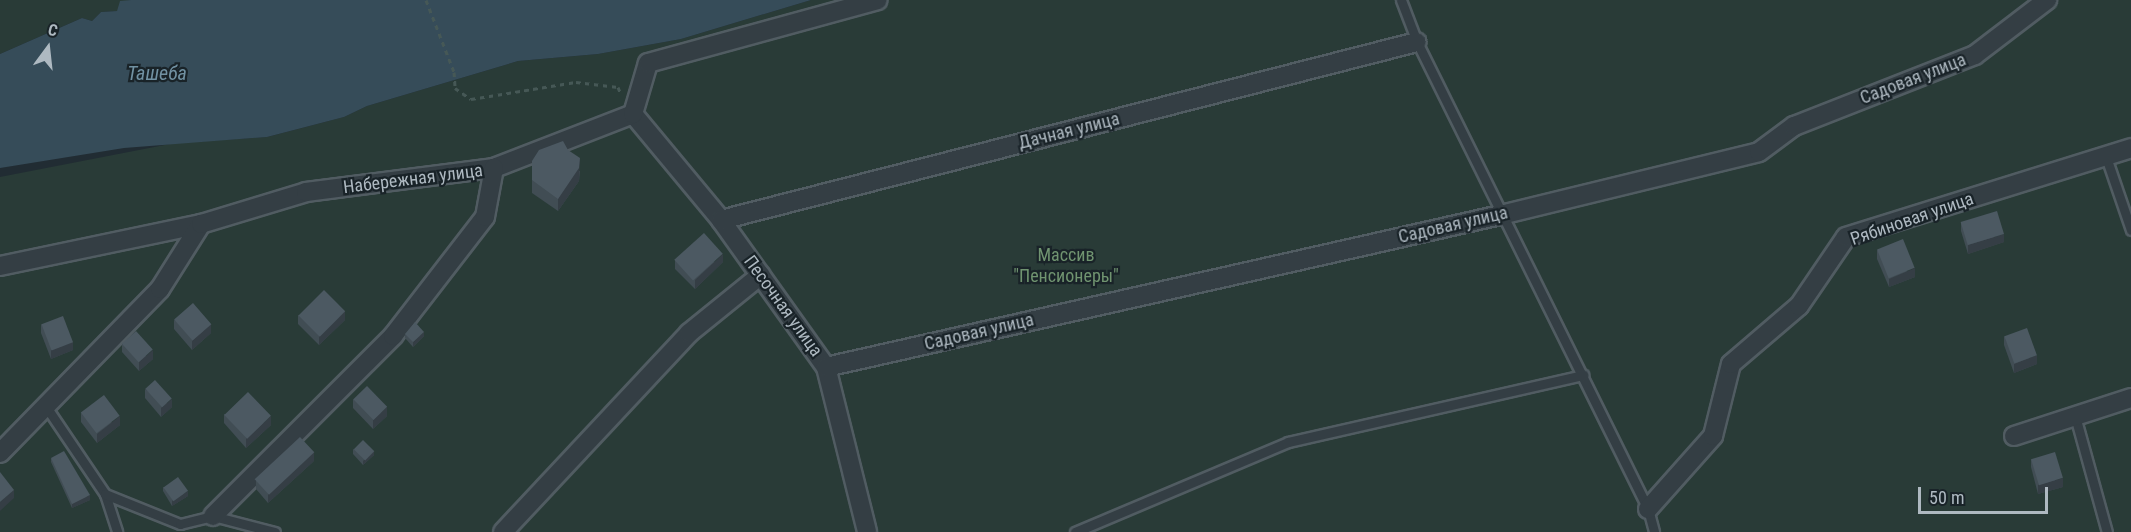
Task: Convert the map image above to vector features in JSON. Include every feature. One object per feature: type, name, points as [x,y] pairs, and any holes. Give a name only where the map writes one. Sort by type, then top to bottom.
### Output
[{"type":"street","points":[[633,114],[648,63],[878,0]]},
{"type":"street","name":"Садовая улица","points":[[826,367],[1505,213],[1759,152],[1794,126],[1975,55],[2047,0]]},
{"type":"street","name":"Дачная улица","points":[[721,220],[1417,42]]},
{"type":"street","name":"Набережная улица","points":[[0,266],[201,224],[306,192],[494,168],[633,114]]},
{"type":"street","name":"Песочная улица","points":[[633,114],[721,220],[826,367],[867,532]]},
{"type":"street","name":"Рябиновая улица","points":[[1648,509],[1713,436],[1731,364],[1799,306],[1846,237],[2131,148]]},
{"type":"street","points":[[213,516],[393,336],[485,217],[494,168]]},
{"type":"street","points":[[0,453],[47,408],[160,289],[201,224]]},
{"type":"street","points":[[503,532],[689,333],[761,275]]},
{"type":"street","points":[[2014,436],[2131,398]]},
{"type":"lane","points":[[1401,0],[1417,42],[1505,213],[1648,509],[1654,532]]},
{"type":"lane","points":[[2106,157],[2131,230]]},
{"type":"lane","points":[[1075,532],[1288,442],[1584,375]]},
{"type":"lane","points":[[47,408],[105,494],[117,532]]},
{"type":"lane","points":[[2075,416],[2107,532]]},
{"type":"lane","points":[[105,494],[180,524],[213,516],[275,532]]},
{"type":"path","points":[[426,0],[454,72],[455,88],[471,99],[576,82],[618,87],[633,114]]},
{"type":"green space","points":[[0,0],[131,0],[117,11],[101,12],[92,21],[82,18],[0,54]]},
{"type":"green space","name":"Массив \"Пенсионеры\"","points":[[811,0],[2131,0],[2131,532],[0,532],[0,177],[175,143],[267,137],[344,117],[367,106],[518,61],[598,54],[681,39]]},
{"type":"water","name":"Ташеба","points":[[811,0],[681,39],[598,54],[518,61],[367,106],[344,117],[267,137],[124,148],[0,168],[0,54],[82,18],[92,21],[101,12],[117,11],[120,1]]},
{"type":"building","points":[[563,141],[568,150],[580,158],[579,168],[558,199],[532,180],[532,161],[539,150]]},
{"type":"building","points":[[1997,211],[2004,234],[1968,245],[1961,222]]},
{"type":"building","points":[[704,233],[723,254],[693,281],[674,260]]},
{"type":"building","points":[[1903,239],[1915,268],[1889,278],[1877,249]]},
{"type":"building","points":[[324,290],[345,311],[320,337],[299,315]]},
{"type":"building","points":[[193,303],[211,324],[193,341],[174,319]]},
{"type":"building","points":[[63,316],[73,342],[52,350],[42,324]]},
{"type":"building","points":[[415,322],[424,332],[413,342],[405,334]]},
{"type":"building","points":[[2027,328],[2037,355],[2014,363],[2004,336]]},
{"type":"building","points":[[136,331],[153,350],[139,362],[122,344]]},
{"type":"building","points":[[155,380],[172,399],[162,407],[145,389]]},
{"type":"building","points":[[367,386],[387,407],[373,420],[353,399]]},
{"type":"building","points":[[248,392],[271,416],[247,439],[224,415]]},
{"type":"building","points":[[104,395],[120,416],[96,433],[81,412]]},
{"type":"building","points":[[300,437],[314,452],[269,495],[255,479]]},
{"type":"building","points":[[363,440],[374,451],[365,461],[354,449]]},
{"type":"building","points":[[64,451],[90,495],[72,504],[51,458]]},
{"type":"building","points":[[2055,452],[2063,478],[2039,485],[2031,459]]},
{"type":"building","points":[[0,472],[14,490],[0,502]]},
{"type":"building","points":[[178,477],[188,491],[173,501],[163,488]]}]
